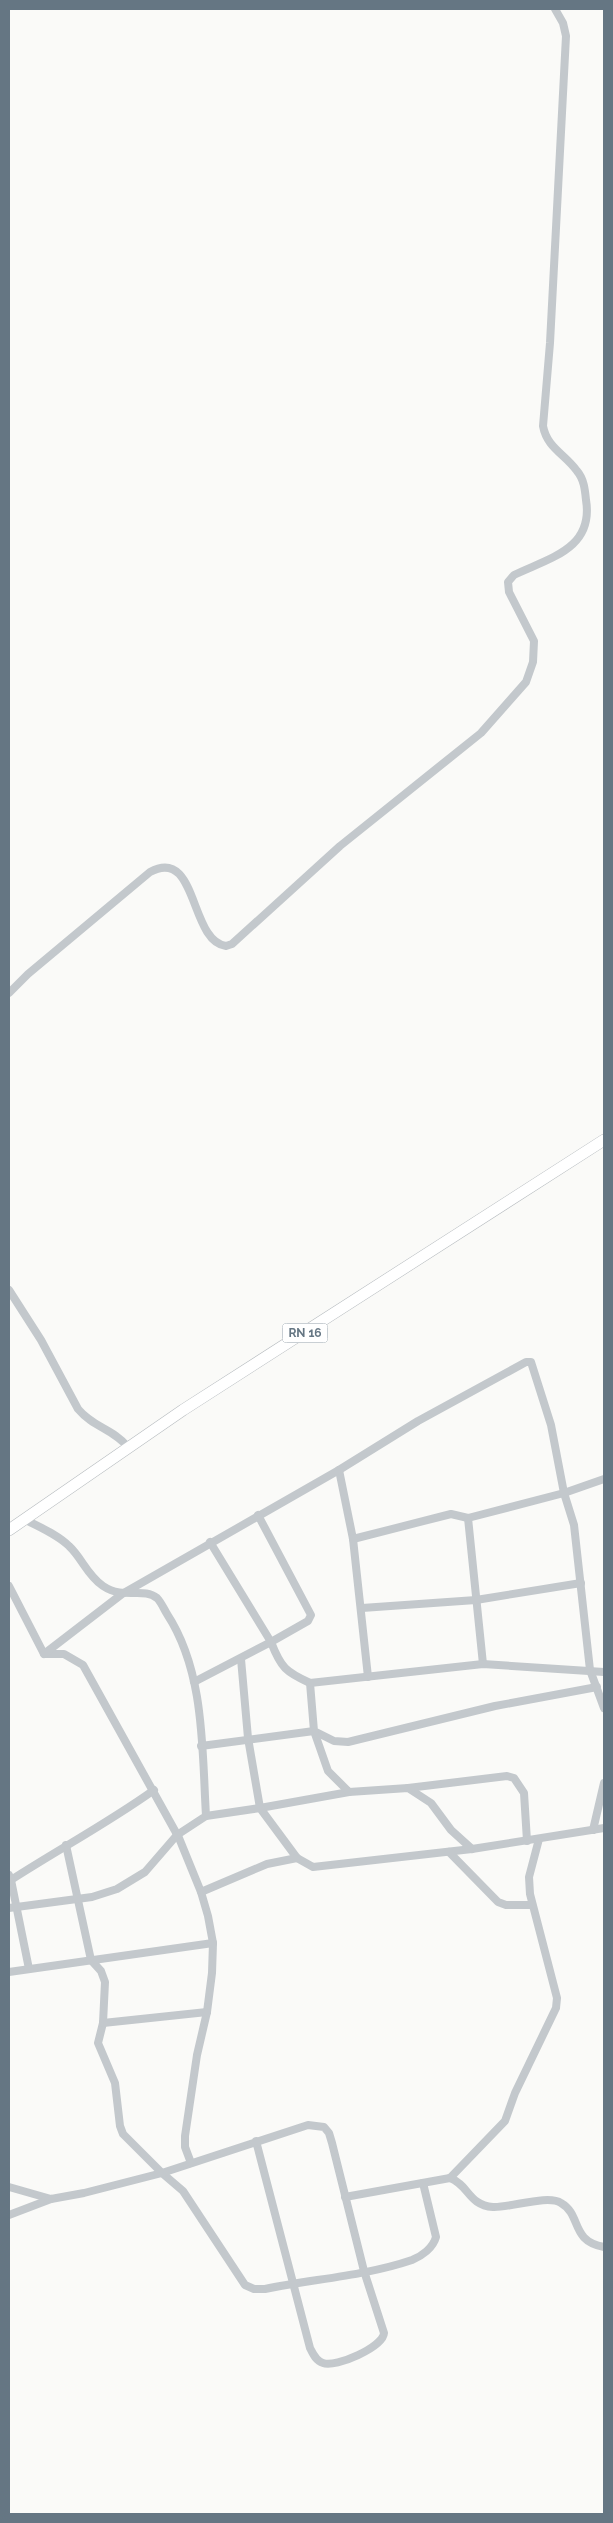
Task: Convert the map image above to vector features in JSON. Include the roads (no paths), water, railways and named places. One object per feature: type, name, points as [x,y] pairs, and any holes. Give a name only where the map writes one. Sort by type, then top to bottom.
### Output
[{"type":"main road","name":"RN 16","points":[[9,1530],[183,1410],[604,1140]]},
{"type":"street","points":[[9,993],[28,974],[157,868],[171,867],[178,871],[214,942],[226,946],[232,944],[340,846],[480,733],[526,682],[532,662],[534,641],[509,592],[508,582],[514,575],[576,544],[586,525],[587,506],[584,484],[578,471],[555,451],[544,433],[543,426],[550,343],[566,36],[563,23],[555,9]]},
{"type":"street","points":[[9,1290],[41,1340],[78,1409],[86,1419],[118,1435],[128,1447]]},
{"type":"street","points":[[44,1654],[122,1594],[339,1470],[418,1421],[526,1362],[531,1362],[551,1425],[564,1493],[575,1532],[590,1670],[604,1708]]},
{"type":"street","points":[[339,1470],[353,1539],[368,1677]]},
{"type":"street","points":[[353,1539],[451,1514],[468,1518],[564,1493],[604,1478]]},
{"type":"street","points":[[194,1682],[271,1642],[308,1620],[312,1615],[258,1515]]},
{"type":"street","points":[[468,1518],[483,1664]]},
{"type":"street","points":[[24,1519],[56,1535],[70,1547],[88,1573],[104,1587],[122,1594],[148,1593],[158,1599],[177,1628],[194,1682],[206,1816]]},
{"type":"street","points":[[210,1542],[271,1642],[285,1670],[310,1683],[483,1664],[604,1672]]},
{"type":"street","points":[[362,1608],[476,1600],[581,1583]]},
{"type":"street","points":[[9,1586],[44,1654]]},
{"type":"street","points":[[44,1654],[64,1654],[83,1665],[154,1790],[177,1835],[201,1892],[213,1943],[212,1974],[185,2136],[185,2146],[191,2163]]},
{"type":"street","points":[[241,1659],[248,1738],[260,1808],[297,1858],[313,1867],[472,1849],[604,1828]]},
{"type":"street","points":[[310,1683],[314,1731],[328,1771],[349,1792]]},
{"type":"street","points":[[201,1746],[248,1738],[314,1731],[334,1741],[348,1742],[495,1706],[597,1687]]},
{"type":"street","points":[[13,1908],[106,1893],[131,1882],[144,1872],[177,1835],[206,1816],[349,1792],[408,1788],[507,1776],[514,1778],[524,1793],[527,1841]]},
{"type":"street","points":[[593,1830],[604,1783]]},
{"type":"street","points":[[408,1788],[431,1803],[451,1830],[472,1849]]},
{"type":"street","points":[[29,1969],[13,1908],[10,1877],[127,1811],[154,1790]]},
{"type":"street","points":[[345,2197],[450,2178],[505,2121],[515,2093],[556,2008],[557,1998],[531,1905],[529,1877],[539,1839]]},
{"type":"street","points":[[66,1845],[91,1960],[101,1971],[105,1982],[99,2047],[115,2083],[120,2126],[129,2143],[187,2195],[245,2286],[254,2289],[293,2283],[364,2271],[412,2260],[426,2251],[435,2242],[436,2232],[423,2183]]},
{"type":"street","points":[[449,1852],[498,1902],[506,1905],[531,1905]]},
{"type":"street","points":[[201,1892],[266,1864],[297,1858]]},
{"type":"street","points":[[9,1972],[213,1943]]},
{"type":"street","points":[[102,2023],[207,2012]]},
{"type":"street","points":[[9,2215],[51,2199],[162,2173],[256,2141],[299,2127],[315,2125],[324,2127],[329,2132],[364,2271],[384,2336],[381,2342],[370,2349],[335,2364],[320,2362],[313,2354],[256,2141]]},
{"type":"street","points":[[450,2178],[480,2205],[494,2207],[552,2200],[561,2203],[569,2211],[583,2238],[595,2246],[604,2247]]},
{"type":"street","points":[[9,2187],[51,2199]]}]
